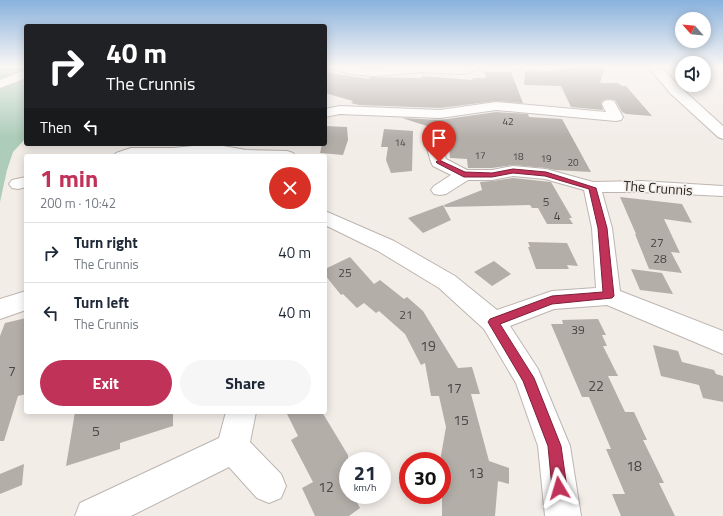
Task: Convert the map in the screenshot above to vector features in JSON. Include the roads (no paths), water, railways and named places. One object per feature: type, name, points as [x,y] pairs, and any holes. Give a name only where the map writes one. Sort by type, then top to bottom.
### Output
[{"type":"street","points":[[675,90],[723,134]]},
{"type":"street","points":[[541,97],[547,111]]},
{"type":"street","points":[[327,113],[340,110],[440,114],[496,106],[616,117],[609,104]]},
{"type":"street","name":"The Crunnis","points":[[431,135],[439,162],[464,175],[492,175],[513,171],[546,174],[592,188],[613,185],[690,191],[723,191]]},
{"type":"street","points":[[128,154],[173,153],[212,149],[240,154]]},
{"type":"street","points":[[440,190],[464,175]]},
{"type":"street","points":[[592,188],[602,228],[609,296]]},
{"type":"street","points":[[327,218],[386,246],[447,282],[493,322],[528,378],[554,446],[563,516]]},
{"type":"street","points":[[493,322],[552,300],[609,296],[723,343]]},
{"type":"street","points":[[0,309],[24,301]]},
{"type":"street","points":[[233,448],[241,414]]},
{"type":"street","points":[[233,448],[269,486]]},
{"type":"street","points":[[93,516],[233,448]]}]
